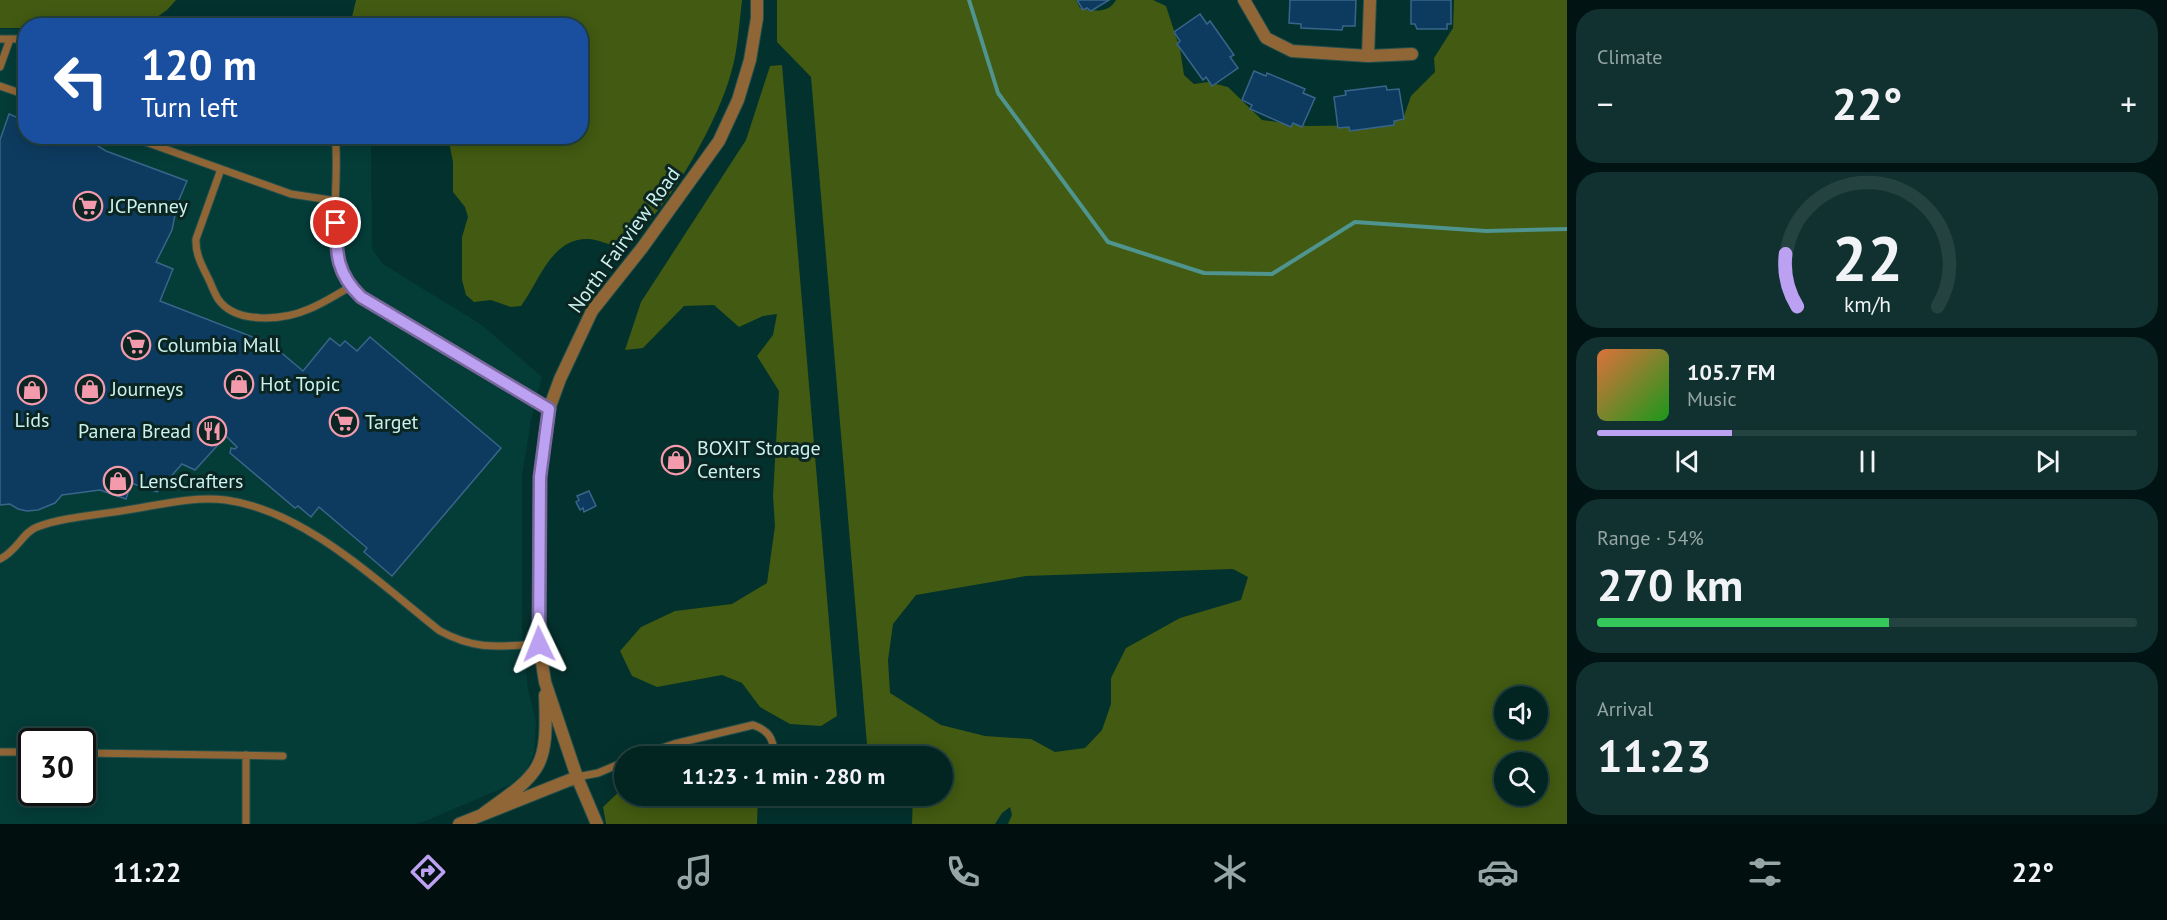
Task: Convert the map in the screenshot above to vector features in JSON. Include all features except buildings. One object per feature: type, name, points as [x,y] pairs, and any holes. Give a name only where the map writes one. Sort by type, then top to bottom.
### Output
[{"type":"street","name":"North Fairview Road","points":[[597,824],[577,777],[544,682],[539,644],[540,477],[549,409],[560,379],[592,311],[642,248],[719,141],[738,100],[750,60],[757,18],[757,0]]},
{"type":"street","points":[[1244,0],[1266,38],[1292,51],[1368,56],[1412,54]]},
{"type":"street","points":[[1368,56],[1370,0]]},
{"type":"street","points":[[484,813],[520,788],[536,770],[543,755],[547,735],[544,682]]},
{"type":"street","points":[[459,824],[577,777]]},
{"type":"lane","points":[[0,39],[18,39]]},
{"type":"lane","points":[[0,67],[10,39]]},
{"type":"lane","points":[[0,86],[18,92]]},
{"type":"lane","points":[[151,144],[291,194],[337,201]]},
{"type":"lane","points":[[335,144],[338,257],[342,274],[351,287],[375,306],[549,409]]},
{"type":"lane","points":[[221,169],[196,239],[195,250],[218,300],[229,309],[245,315],[266,318],[288,316],[308,310],[351,287]]},
{"type":"lane","points":[[0,559],[15,550],[36,527],[194,500],[224,500],[255,506],[285,518],[348,558],[440,631],[455,639],[471,645],[485,646],[539,644]]},
{"type":"lane","points":[[668,746],[753,725],[764,729],[770,735],[773,746]]},
{"type":"lane","points":[[0,752],[18,752]]},
{"type":"lane","points":[[96,753],[283,756]]},
{"type":"lane","points":[[246,755],[246,824]]},
{"type":"lane","points":[[577,777],[598,773],[614,766]]},
{"type":"shaded area","name":"Columbia Mall","points":[[0,29],[18,29],[18,144],[371,144],[372,249],[383,264],[482,325],[542,377],[531,420],[522,477],[522,627],[528,689],[536,721],[534,754],[525,772],[510,785],[416,824],[0,824]]},
{"type":"green space","points":[[0,0],[176,0],[156,18],[18,18],[18,28],[0,28]]},
{"type":"green space","points":[[356,0],[742,0],[735,55],[724,94],[687,169],[653,217],[636,235],[619,248],[588,239],[564,246],[547,263],[521,306],[511,307],[491,300],[474,302],[466,295],[462,280],[462,237],[468,217],[465,207],[453,192],[453,162],[449,144],[588,144],[588,18],[352,17]]},
{"type":"green space","points":[[777,0],[1076,0],[1080,8],[1095,10],[1109,8],[1116,0],[1153,0],[1166,6],[1180,49],[1184,75],[1194,84],[1208,82],[1228,87],[1262,120],[1307,126],[1388,125],[1404,116],[1411,96],[1435,72],[1434,58],[1453,28],[1454,0],[1567,0],[1567,824],[1008,824],[1012,815],[1010,807],[1002,813],[995,824],[912,824],[913,806],[953,806],[953,746],[867,746],[811,77],[777,42]],"holes":[[[1233,569],[1248,577],[1241,600],[1180,618],[1126,648],[1111,678],[1111,704],[1102,730],[1085,748],[1055,752],[1031,739],[985,736],[941,725],[890,693],[888,660],[893,624],[916,595],[1026,576]]]},
{"type":"green space","points":[[782,65],[837,716],[821,726],[790,724],[760,707],[742,683],[722,675],[657,687],[632,676],[620,651],[641,627],[675,611],[732,604],[767,583],[775,526],[773,496],[779,391],[757,356],[773,335],[777,314],[763,316],[739,327],[714,305],[684,306],[643,348],[625,350],[641,302],[746,140],[770,66]]},
{"type":"green space","points":[[614,797],[614,806],[758,806],[757,824],[606,824],[603,807]]},
{"type":"waterway","points":[[969,0],[998,93],[1108,242],[1204,273],[1272,274],[1355,222],[1486,231],[1567,229]]},
{"type":"place","name":"JCPenney","points":[[88,206]]},
{"type":"place","name":"Columbia Mall","points":[[136,345]]},
{"type":"place","name":"Hot Topic","points":[[239,384]]},
{"type":"place","name":"Journeys","points":[[90,389]]},
{"type":"place","name":"Lids","points":[[32,390]]},
{"type":"place","name":"Target","points":[[344,422]]},
{"type":"place","name":"Panera Bread","points":[[212,431]]},
{"type":"place","name":"BOXIT Storage Centers","points":[[676,460]]},
{"type":"place","name":"LensCrafters","points":[[118,481]]},
{"type":"route","points":[[336,223],[336,244],[342,274],[361,297],[549,409],[540,477],[539,644]]}]
